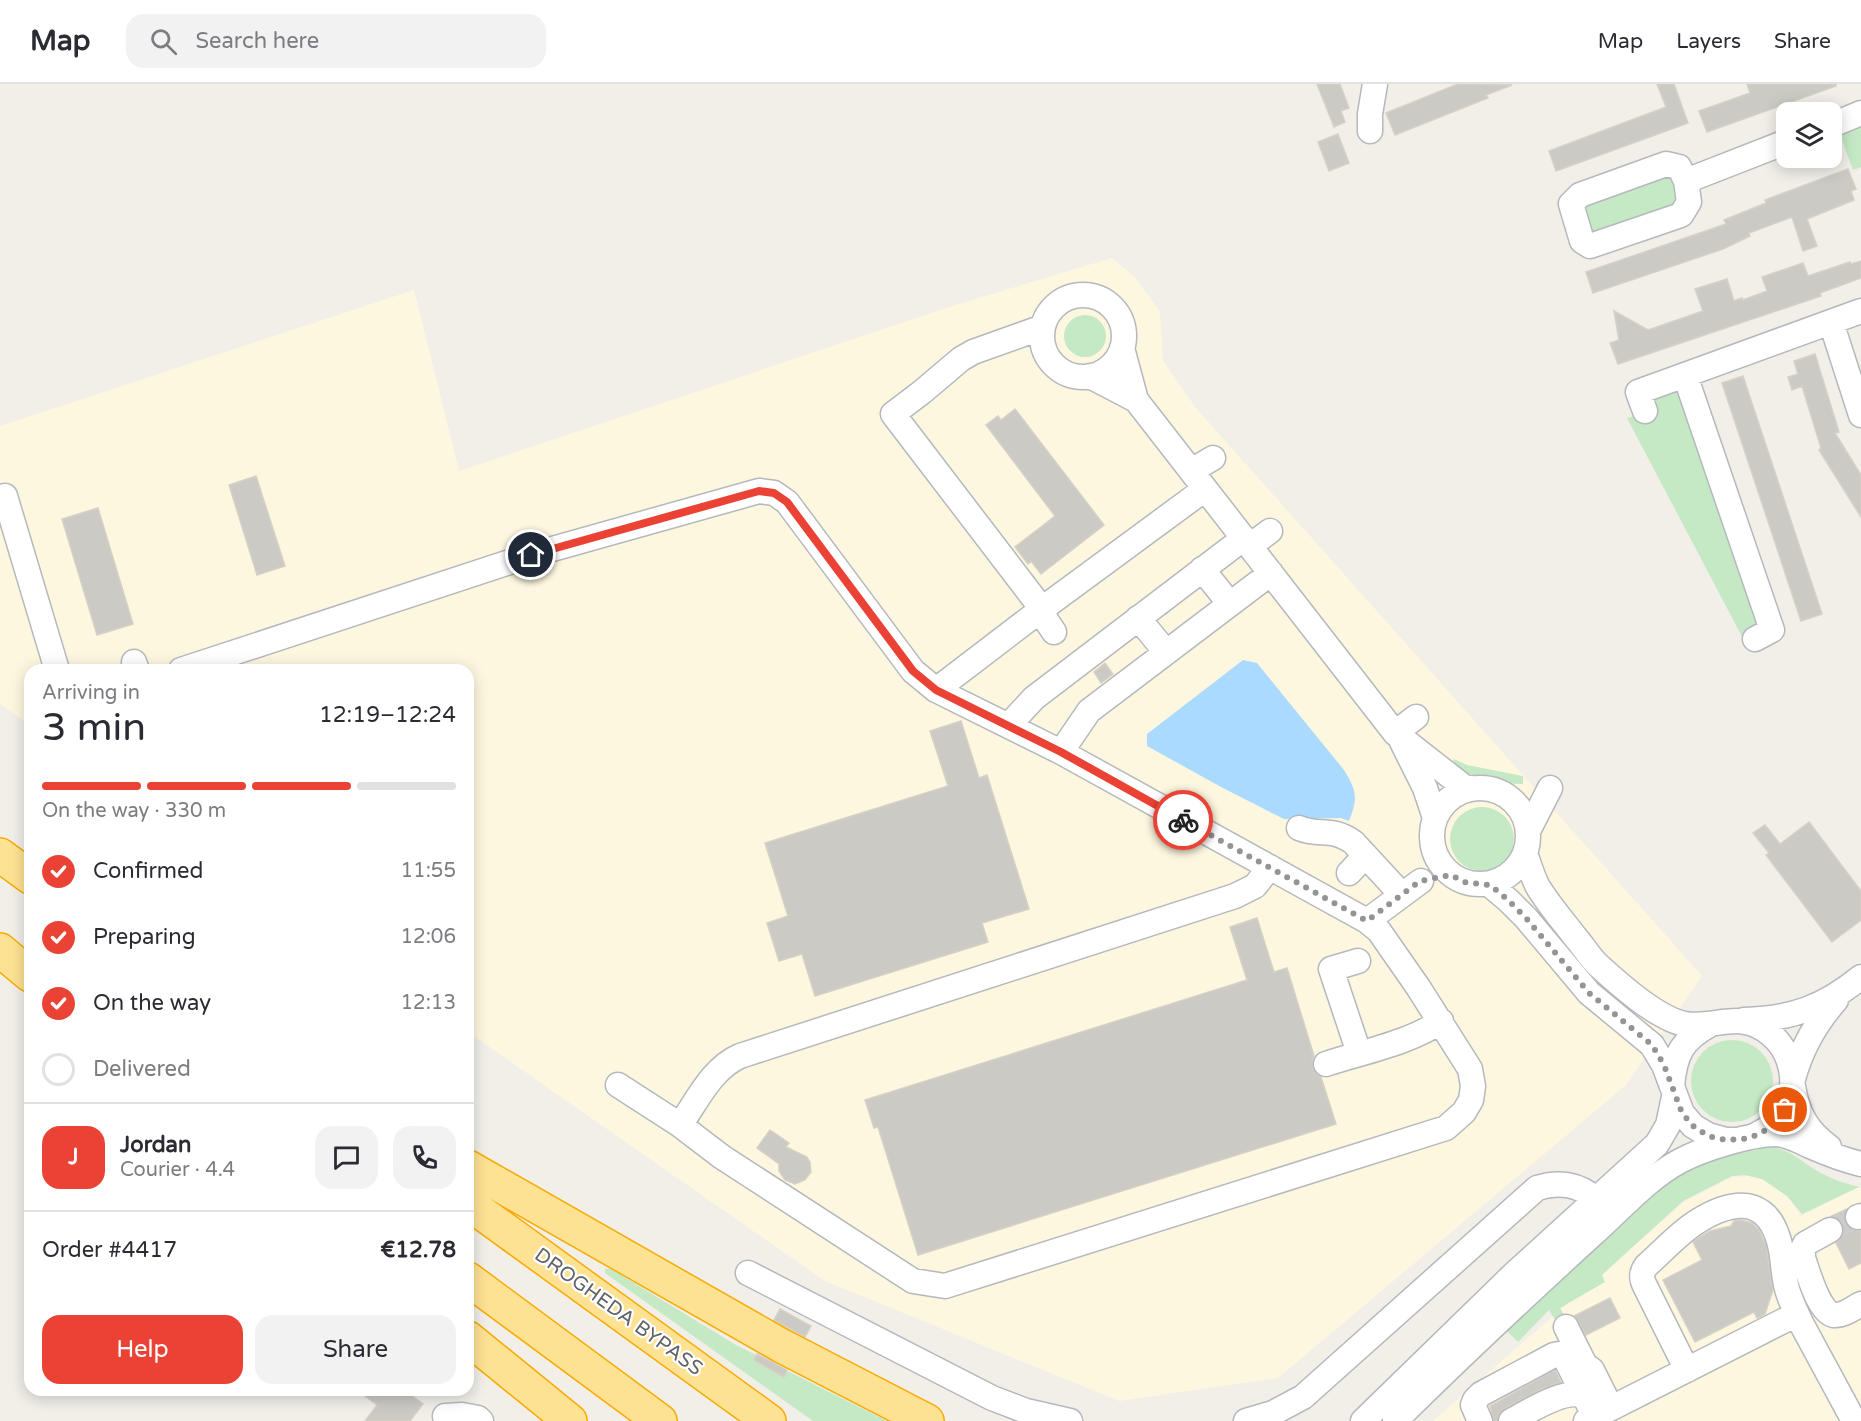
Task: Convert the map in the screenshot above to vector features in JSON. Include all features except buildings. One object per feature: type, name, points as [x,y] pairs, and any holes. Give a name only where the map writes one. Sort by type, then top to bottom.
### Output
[{"type":"highway","points":[[0,855],[24,873]]},
{"type":"highway","points":[[0,933],[24,951]]},
{"type":"highway","points":[[0,950],[24,970]]},
{"type":"highway","points":[[474,1170],[782,1346],[927,1421]]},
{"type":"highway","name":"DROGHEDA BYPASS","points":[[474,1207],[769,1421]]},
{"type":"highway","points":[[474,1283],[660,1421]]},
{"type":"highway","points":[[474,1343],[570,1421]]},
{"type":"street","points":[[1370,131],[1370,114],[1376,84]]},
{"type":"street","points":[[1842,121],[1861,113]]},
{"type":"street","points":[[1686,181],[1776,146]]},
{"type":"street","points":[[1666,164],[1679,167],[1686,181],[1689,202],[1681,215],[1590,246],[1582,241],[1571,204],[1580,195],[1666,164]]},
{"type":"street","points":[[1080,295],[1093,296],[1105,301],[1115,310],[1122,322],[1124,335],[1122,348],[1118,358],[1101,373],[1077,376],[1066,373],[1048,357],[1042,338],[1043,327],[1047,316],[1056,305],[1067,298],[1080,295]]},
{"type":"street","points":[[1645,411],[1638,392],[1861,311]]},
{"type":"street","points":[[1831,322],[1861,415]]},
{"type":"street","points":[[1043,327],[961,358],[893,414],[1042,609],[1054,632]]},
{"type":"street","points":[[998,344],[1048,357]]},
{"type":"street","points":[[1122,348],[1136,400],[1397,735],[1425,788],[1434,818],[1431,837],[1434,852],[1441,866],[1464,882],[1490,885],[1508,900],[1589,993],[1652,1045],[1664,1065],[1682,1113],[1693,1126],[1708,1136],[1726,1140],[1775,1134],[1785,1135],[1856,1163]]},
{"type":"street","points":[[1685,375],[1772,630],[1755,639]]},
{"type":"street","points":[[1090,376],[1136,400]]},
{"type":"street","points":[[936,690],[1042,609],[1152,540],[1213,458]]},
{"type":"street","points":[[195,664],[285,625],[759,491],[774,493],[787,502],[913,671],[936,690],[1061,752],[1367,921],[1379,931],[1441,1021],[1470,1069],[1473,1086],[1471,1100],[1464,1112],[1446,1128],[945,1286],[913,1281],[722,1157],[680,1125],[618,1085]]},
{"type":"street","points":[[5,510],[55,664]]},
{"type":"street","points":[[1008,725],[1034,698],[1202,569],[1270,531]]},
{"type":"street","points":[[1202,569],[1230,604]]},
{"type":"street","points":[[1061,752],[1089,711],[1271,573]]},
{"type":"street","points":[[1138,618],[1166,652]]},
{"type":"street","points":[[1397,735],[1416,717]]},
{"type":"street","points":[[1397,735],[1464,787],[1490,789],[1503,793],[1515,803],[1524,816],[1527,842],[1540,889],[1598,965],[1644,1003],[1665,1017],[1684,1024],[1775,1019],[1791,1016],[1817,1006],[1854,983]]},
{"type":"street","points":[[1490,885],[1518,867],[1550,788],[1503,793]]},
{"type":"street","points":[[1434,818],[1450,799],[1460,792],[1472,789]]},
{"type":"street","points":[[1299,828],[1307,831],[1330,831],[1340,834],[1353,842],[1357,864],[1411,888]]},
{"type":"street","points":[[1411,888],[1434,852]]},
{"type":"street","points":[[680,1125],[720,1068],[740,1056],[1235,896],[1255,886],[1270,867]]},
{"type":"street","points":[[1367,921],[1411,888],[1451,875]]},
{"type":"street","points":[[1358,961],[1331,969],[1359,1053]]},
{"type":"street","points":[[1395,1421],[1502,1317],[1650,1182],[1688,1157],[1749,1138],[1766,1130],[1777,1121],[1790,1098],[1798,1060],[1815,1026],[1830,1006],[1854,983]]},
{"type":"street","points":[[1736,1020],[1757,1026],[1776,1038],[1785,1050],[1790,1064],[1797,1108],[1808,1127],[1823,1143],[1856,1163]]},
{"type":"street","points":[[1326,1064],[1413,1036],[1430,1029],[1441,1021]]},
{"type":"street","points":[[1363,1421],[1513,1275],[1657,1144],[1668,1125],[1674,1066],[1681,1048],[1694,1034],[1711,1024]]},
{"type":"street","points":[[1246,1421],[1273,1413],[1303,1397],[1537,1188],[1554,1184],[1574,1186],[1595,1199]]},
{"type":"street","points":[[1687,1370],[1645,1286],[1642,1273],[1646,1266],[1694,1224],[1717,1211],[1741,1204],[1755,1208],[1768,1217],[1778,1235],[1787,1289],[1801,1323],[1854,1421]]},
{"type":"street","points":[[1830,1230],[1805,1244],[1803,1248],[1803,1258],[1821,1305],[1827,1312],[1837,1315],[1861,1304]]},
{"type":"street","points":[[748,1273],[992,1398],[1026,1411],[1070,1421]]},
{"type":"street","points":[[1594,1411],[1687,1370],[1786,1319],[1791,1317],[1801,1323]]},
{"type":"street","points":[[1566,1327],[1585,1365],[1592,1370],[1594,1411]]},
{"type":"street","points":[[1480,1421],[1473,1405],[1481,1394],[1554,1354],[1564,1356],[1594,1411]]},
{"type":"street","points":[[1511,1421],[1563,1395],[1579,1394],[1594,1411]]},
{"type":"street","points":[[445,1416],[462,1415],[478,1418],[481,1421]]},
{"type":"shaded area","points":[[1112,258],[1136,278],[1160,312],[1163,361],[1195,407],[1702,976],[1626,1085],[1278,1378],[1119,1401],[825,1281],[474,1036],[474,664],[24,664],[24,721],[0,704],[0,426],[414,290],[459,471],[949,307]]},
{"type":"shaded area","points":[[1753,1176],[1771,1183],[1790,1199],[1801,1216],[1858,1187],[1861,1189],[1861,1421],[1433,1421],[1684,1202],[1732,1177]]},
{"type":"green space","points":[[1861,127],[1861,167],[1853,170],[1842,140],[1842,134]]},
{"type":"green space","points":[[1672,174],[1680,203],[1674,212],[1586,235],[1582,200]]},
{"type":"green space","points":[[1085,315],[1100,321],[1106,336],[1100,351],[1085,357],[1070,351],[1064,336],[1070,321]]},
{"type":"green space","points":[[1676,387],[1685,391],[1762,622],[1748,648],[1627,418],[1655,411],[1652,401],[1655,393]]},
{"type":"green space","points":[[1454,759],[1467,765],[1523,776],[1523,784],[1496,781],[1468,773],[1452,767]]},
{"type":"green space","points":[[1482,807],[1494,809],[1505,816],[1512,827],[1514,839],[1512,851],[1505,862],[1494,869],[1482,871],[1470,869],[1459,862],[1452,851],[1450,839],[1452,827],[1459,816],[1470,809]]},
{"type":"green space","points":[[1732,1040],[1748,1043],[1761,1052],[1770,1065],[1773,1081],[1770,1097],[1761,1110],[1748,1119],[1732,1122],[1716,1119],[1703,1110],[1694,1097],[1691,1081],[1694,1065],[1703,1052],[1716,1043]]},
{"type":"green space","points":[[1778,1143],[1777,1148],[1792,1154],[1819,1172],[1859,1187],[1802,1214],[1787,1196],[1762,1179],[1745,1175],[1732,1176],[1683,1201],[1602,1275],[1605,1282],[1560,1308],[1566,1318],[1557,1323],[1549,1310],[1518,1342],[1506,1330],[1666,1182],[1689,1167],[1726,1155],[1757,1150]]},
{"type":"green space","points":[[605,1269],[611,1269],[736,1345],[887,1421],[813,1421],[605,1273]]},
{"type":"water","points":[[1243,660],[1257,663],[1344,770],[1355,795],[1349,821],[1341,818],[1284,819],[1147,746],[1147,734]]},
{"type":"tunnel","points":[[1830,1230],[1858,1217]]},
{"type":"way so far","points":[[1183,820],[1367,921],[1420,881],[1451,875],[1464,882],[1490,885],[1526,918],[1589,993],[1652,1045],[1664,1065],[1674,1097],[1682,1113],[1693,1126],[1708,1136],[1726,1140],[1743,1139],[1766,1130],[1785,1110]]},
{"type":"route","points":[[531,555],[759,491],[774,493],[787,502],[913,671],[936,690],[1061,752],[1183,820]]}]
